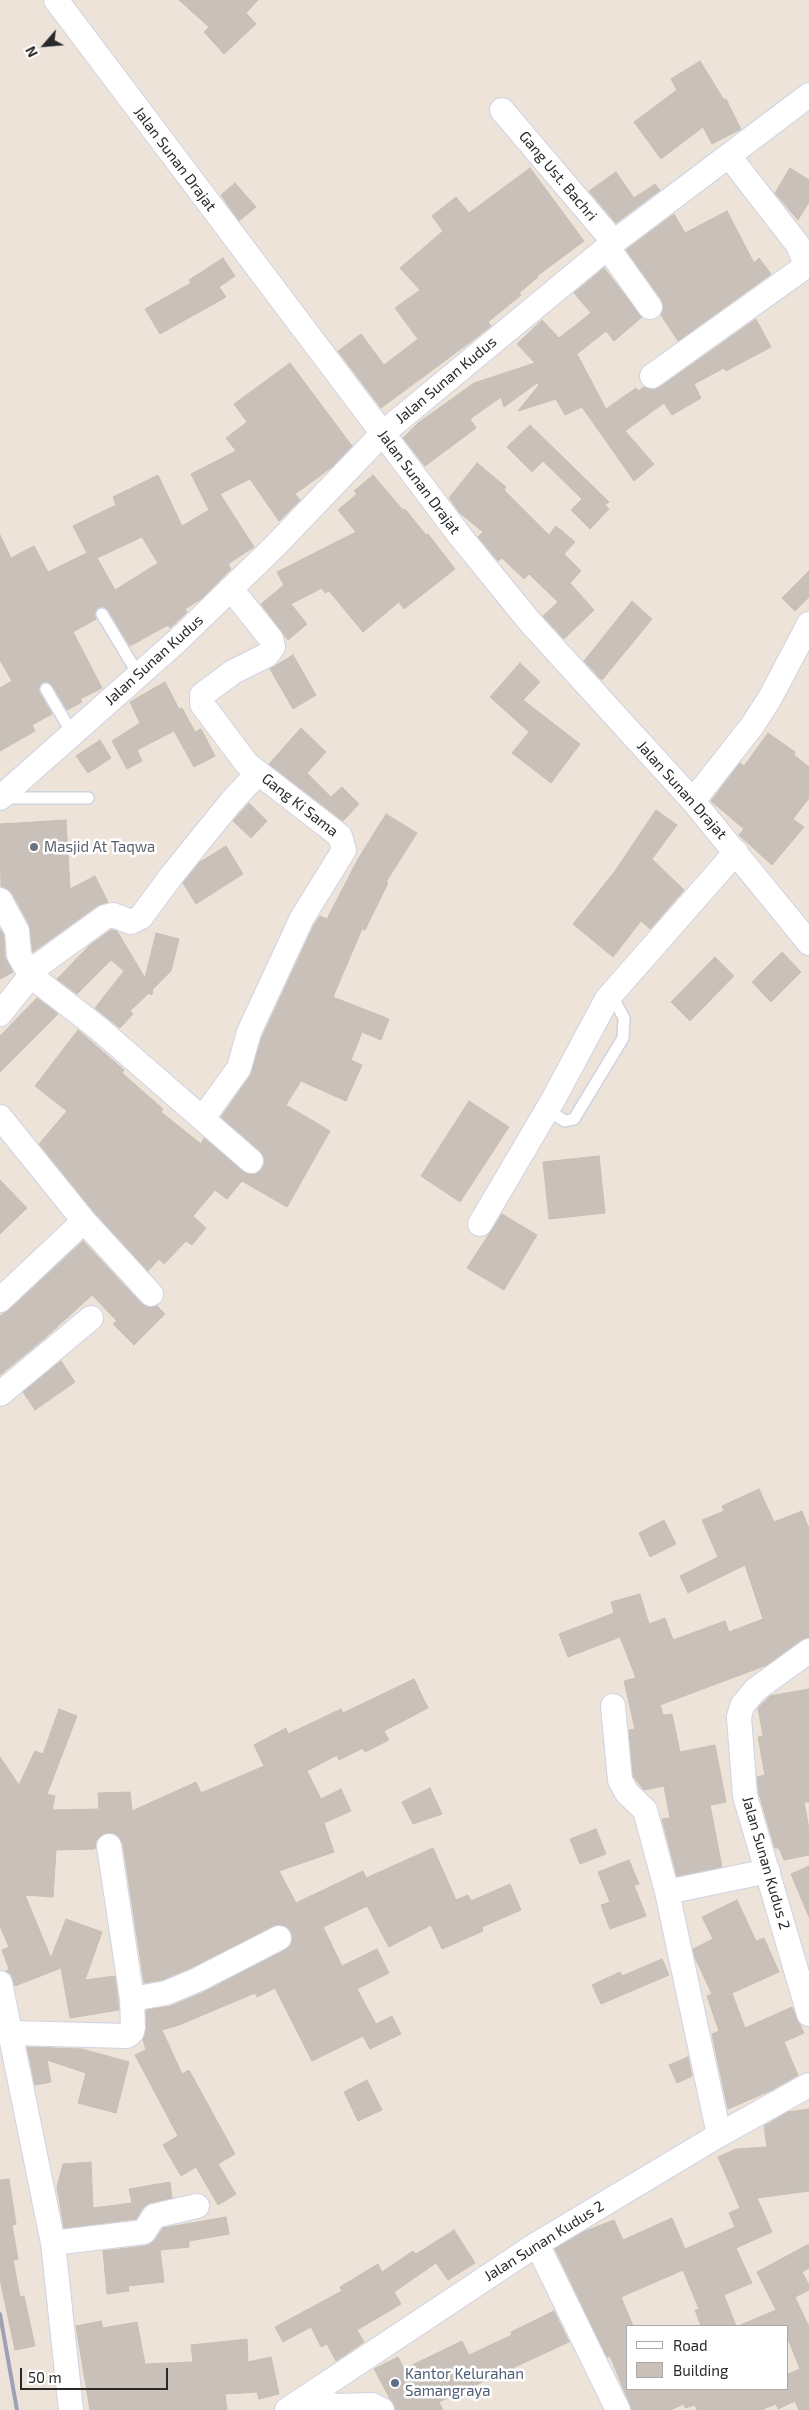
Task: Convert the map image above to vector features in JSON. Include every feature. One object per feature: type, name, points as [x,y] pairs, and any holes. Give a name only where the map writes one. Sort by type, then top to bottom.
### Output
[{"type":"street","name":"Jalan Sunan Drajat","points":[[65,4],[382,434],[460,536],[530,622],[693,801],[809,943]]},
{"type":"street","name":"Jalan Sunan Kudus","points":[[0,798],[177,641],[275,546],[382,434],[611,245],[809,94]]},
{"type":"street","name":"Gang Ust. Bachri","points":[[502,110],[611,245],[650,308]]},
{"type":"street","points":[[652,376],[802,269],[804,260],[798,245],[729,156]]},
{"type":"street","name":"Gang Ki Sama","points":[[204,1118],[239,1068],[249,1032],[302,918],[344,850],[340,836],[258,773],[235,751],[201,700],[202,695],[233,672],[267,655],[273,647],[271,639],[231,589]]},
{"type":"street","points":[[693,801],[752,726],[770,698],[809,624]]},
{"type":"street","points":[[0,1014],[39,965],[105,917],[114,915],[131,922],[141,917],[231,802],[258,773]]},
{"type":"street","points":[[480,1224],[547,1110],[611,994],[736,852]]},
{"type":"street","points":[[0,900],[18,931],[19,955],[31,976],[97,1027],[204,1118],[250,1161]]},
{"type":"street","points":[[0,1117],[84,1221],[151,1294]]},
{"type":"street","points":[[0,1300],[84,1221]]},
{"type":"street","points":[[0,1394],[90,1318]]},
{"type":"street","name":"Jalan Sunan Kudus 2","points":[[809,1651],[752,1694],[742,1706],[739,1717],[746,1796],[809,2014]]},
{"type":"street","points":[[612,1706],[620,1780],[628,1793],[646,1810],[667,1892],[719,2135]]},
{"type":"street","points":[[12,2033],[127,2036],[132,2032],[132,1999],[109,1846]]},
{"type":"street","points":[[667,1892],[768,1871]]},
{"type":"street","points":[[132,1999],[166,1993],[197,1980],[279,1938]]},
{"type":"street","points":[[0,1983],[12,2033],[53,2243],[71,2410]]},
{"type":"street","name":"Jalan Sunan Kudus 2","points":[[287,2410],[537,2244],[719,2135],[809,2085]]},
{"type":"street","points":[[53,2243],[144,2232],[154,2216],[197,2206]]},
{"type":"street","points":[[537,2244],[618,2410]]},
{"type":"street","points":[[307,2397],[337,2406],[372,2405],[382,2410]]},
{"type":"lane","points":[[102,614],[138,674]]},
{"type":"lane","points":[[46,688],[72,733]]},
{"type":"lane","points":[[0,798],[88,798]]},
{"type":"lane","points":[[547,1110],[565,1121],[574,1119],[623,1038],[624,1018],[611,994]]},
{"type":"building","points":[[179,0],[258,0],[246,13],[256,24],[224,54],[204,32],[209,27]]},
{"type":"building","points":[[700,61],[724,100],[726,99],[741,129],[712,144],[703,127],[661,159],[634,122],[677,90],[671,79]]},
{"type":"building","points":[[530,168],[584,241],[537,276],[519,293],[521,295],[488,322],[491,326],[381,408],[338,351],[361,334],[384,365],[418,339],[395,308],[420,290],[400,268],[443,231],[432,216],[456,197],[469,213]]},
{"type":"building","points":[[790,168],[809,180],[809,202],[798,220],[775,193]]},
{"type":"building","points":[[616,172],[634,198],[655,184],[660,190],[616,223],[589,191]]},
{"type":"building","points":[[235,183],[256,207],[239,221],[221,195]]},
{"type":"building","points":[[727,211],[754,263],[759,258],[771,274],[678,341],[661,315],[664,306],[661,299],[626,250],[674,214],[685,233]]},
{"type":"building","points":[[223,258],[235,276],[219,287],[226,297],[160,334],[145,309],[191,283],[189,280]]},
{"type":"building","points":[[604,268],[642,317],[614,341],[606,331],[577,354],[606,409],[636,388],[638,391],[644,387],[653,390],[660,387],[756,319],[771,347],[726,371],[724,368],[694,384],[701,398],[672,415],[664,403],[625,431],[654,464],[634,481],[582,407],[565,415],[556,399],[518,411],[539,385],[537,383],[504,407],[501,397],[470,419],[476,428],[425,466],[403,438],[418,423],[474,383],[535,363],[517,344],[542,320],[559,338],[591,313],[574,293]]},
{"type":"building","points":[[290,363],[352,446],[332,467],[295,494],[300,500],[279,521],[250,479],[220,494],[254,547],[228,564],[231,569],[201,599],[185,609],[187,612],[170,628],[168,625],[130,646],[108,610],[102,607],[98,608],[95,614],[96,619],[73,632],[102,688],[80,699],[82,702],[67,710],[52,685],[46,682],[42,683],[39,692],[52,714],[32,725],[35,731],[0,751],[0,688],[12,681],[0,660],[0,535],[11,558],[34,546],[48,572],[87,553],[73,526],[116,505],[113,497],[158,475],[182,526],[209,510],[191,474],[236,451],[226,438],[247,422],[234,404]],"holes":[[[142,537],[158,563],[115,590],[97,558]]]},
{"type":"building","points":[[530,425],[609,502],[605,505],[609,509],[590,529],[571,510],[582,499],[543,461],[532,472],[507,447]]},
{"type":"building","points":[[477,463],[506,487],[504,490],[549,535],[556,526],[575,542],[564,554],[581,571],[570,583],[594,610],[564,639],[543,616],[558,602],[529,574],[524,579],[502,558],[498,561],[478,537],[483,532],[460,513],[449,498]]},
{"type":"building","points":[[373,475],[426,535],[428,534],[455,569],[404,609],[399,602],[363,632],[329,591],[325,593],[322,588],[291,604],[307,624],[288,640],[261,604],[284,585],[277,572],[356,532],[338,510],[357,494],[354,491]]},
{"type":"building","points":[[809,571],[809,597],[795,611],[782,598]]},
{"type":"building","points":[[632,601],[652,619],[602,680],[584,661]]},
{"type":"building","points":[[293,655],[316,695],[293,709],[270,669]]},
{"type":"building","points":[[520,663],[540,682],[523,700],[580,744],[551,783],[512,753],[529,732],[490,697]]},
{"type":"building","points":[[165,682],[179,709],[182,708],[195,732],[201,729],[215,756],[194,767],[174,731],[137,750],[142,761],[127,769],[112,741],[140,723],[130,702]]},
{"type":"building","points":[[301,728],[326,752],[307,773],[331,797],[342,787],[359,804],[343,821],[269,764]]},
{"type":"building","points":[[768,733],[795,752],[794,755],[809,767],[809,798],[793,819],[804,827],[772,865],[739,835],[744,829],[711,801],[740,763],[744,766]]},
{"type":"building","points":[[100,740],[111,758],[88,773],[76,756]]},
{"type":"building","points":[[249,803],[267,821],[251,838],[233,821]]},
{"type":"building","points":[[656,810],[677,825],[652,859],[684,890],[650,929],[641,921],[613,957],[573,924],[615,871]]},
{"type":"building","points":[[386,814],[417,833],[386,882],[388,883],[365,930],[362,929],[333,997],[389,1019],[381,1040],[362,1032],[351,1060],[362,1065],[346,1101],[301,1081],[286,1105],[330,1131],[287,1207],[242,1181],[227,1199],[215,1190],[193,1216],[206,1228],[192,1245],[186,1241],[164,1264],[159,1259],[148,1271],[94,1212],[39,1144],[67,1111],[35,1086],[78,1030],[124,1070],[122,1073],[163,1109],[161,1112],[201,1144],[204,1138],[248,1174],[255,1174],[261,1170],[265,1163],[260,1151],[221,1117],[250,1076],[262,1037],[314,925],[320,916],[327,919],[358,859]]},
{"type":"building","points":[[66,820],[70,889],[95,876],[108,902],[97,906],[33,952],[29,924],[12,893],[1,886],[0,824]]},
{"type":"building","points":[[226,846],[243,874],[196,904],[183,883],[200,862]]},
{"type":"building","points":[[0,929],[4,935],[5,957],[13,972],[0,979]]},
{"type":"building","points":[[111,930],[117,931],[145,978],[156,933],[179,939],[171,971],[152,990],[153,993],[151,995],[149,993],[130,1011],[133,1014],[120,1028],[95,1008],[124,971],[111,960],[77,994],[57,979],[90,945]]},
{"type":"building","points":[[782,952],[801,972],[771,1002],[752,982]]},
{"type":"building","points":[[715,957],[734,976],[690,1021],[671,1002]]},
{"type":"building","points":[[37,998],[58,1014],[0,1072],[0,1036]]},
{"type":"building","points":[[469,1101],[509,1127],[460,1202],[421,1176]]},
{"type":"building","points":[[599,1156],[605,1213],[549,1219],[543,1162]]},
{"type":"building","points":[[0,1180],[27,1208],[0,1234]]},
{"type":"building","points":[[502,1214],[537,1235],[504,1290],[467,1268]]},
{"type":"building","points":[[83,1241],[141,1303],[147,1307],[157,1306],[165,1314],[134,1345],[113,1324],[117,1321],[92,1295],[45,1338],[0,1375],[0,1316],[9,1310]]},
{"type":"building","points":[[61,1361],[75,1382],[35,1410],[23,1392]]},
{"type":"building","points":[[759,1489],[774,1522],[802,1511],[809,1529],[809,1637],[801,1640],[767,1665],[660,1705],[663,1715],[672,1714],[680,1752],[715,1745],[726,1802],[710,1805],[722,1867],[677,1876],[662,1819],[670,1818],[664,1786],[644,1790],[633,1776],[629,1730],[635,1729],[624,1681],[636,1678],[620,1637],[568,1657],[559,1634],[614,1613],[611,1602],[640,1594],[649,1624],[665,1618],[673,1640],[725,1621],[729,1632],[763,1619],[745,1565],[688,1593],[680,1576],[718,1557],[702,1520],[724,1511],[722,1506]]},
{"type":"building","points":[[664,1520],[676,1544],[650,1557],[639,1533]]},
{"type":"building","points":[[414,1679],[428,1708],[384,1731],[389,1740],[365,1752],[363,1748],[339,1760],[337,1755],[307,1771],[321,1799],[341,1789],[351,1811],[324,1823],[334,1852],[279,1871],[296,1903],[363,1871],[366,1878],[433,1848],[456,1900],[468,1895],[471,1901],[510,1884],[521,1910],[482,1927],[483,1931],[442,1949],[431,1925],[389,1947],[367,1906],[323,1927],[342,1966],[377,1949],[389,1973],[357,1989],[376,2024],[392,2016],[401,2034],[370,2049],[363,2036],[312,2061],[275,1988],[257,1997],[255,1993],[179,2025],[162,2030],[182,2074],[189,2070],[235,2154],[218,2164],[236,2194],[218,2205],[196,2167],[181,2176],[163,2145],[178,2136],[135,2055],[146,2050],[143,2040],[146,2030],[146,2010],[171,2006],[202,1993],[285,1950],[291,1945],[291,1932],[286,1926],[273,1926],[191,1968],[162,1980],[144,1983],[123,1844],[114,1833],[106,1833],[96,1841],[95,1849],[56,1850],[53,1897],[25,1895],[51,1958],[66,1919],[102,1932],[85,1980],[115,1976],[119,2010],[70,2018],[61,1968],[15,1986],[11,1974],[6,1971],[9,1969],[2,1950],[9,1947],[0,1926],[0,1757],[19,1785],[35,1751],[43,1754],[59,1709],[77,1716],[47,1794],[55,1796],[52,1810],[99,1809],[98,1793],[130,1792],[132,1811],[196,1782],[201,1793],[264,1766],[254,1745],[286,1728],[288,1734],[341,1709],[343,1713]]},
{"type":"building","points":[[809,1689],[809,1802],[804,1802],[809,1829],[809,1855],[784,1860],[779,1848],[775,1848],[759,1794],[757,1777],[765,1775],[758,1737],[763,1736],[758,1708],[770,1696]]},
{"type":"building","points":[[430,1788],[442,1814],[413,1824],[402,1802]]},
{"type":"building","points":[[596,1829],[606,1854],[580,1864],[570,1839]]},
{"type":"building","points":[[629,1860],[639,1884],[634,1885],[646,1916],[610,1929],[601,1905],[610,1902],[598,1872]]},
{"type":"building","points":[[809,1866],[809,1917],[791,1874]]},
{"type":"building","points":[[737,1900],[756,1941],[764,1938],[779,1972],[732,1993],[745,2028],[792,2007],[804,2033],[784,2042],[798,2075],[772,2090],[728,2109],[712,2034],[719,2031],[707,1996],[712,1994],[695,1958],[693,1949],[713,1939],[702,1917]]},
{"type":"building","points":[[662,1959],[669,1975],[601,2004],[592,1985],[620,1972],[622,1976]]},
{"type":"building","points":[[27,2047],[82,2049],[129,2062],[116,2113],[78,2103],[86,2073],[47,2060],[51,2082],[35,2085]]},
{"type":"building","points":[[688,2057],[692,2076],[677,2083],[669,2065]]},
{"type":"building","points":[[367,2080],[382,2110],[358,2121],[344,2092]]},
{"type":"building","points":[[809,2109],[809,2191],[757,2198],[772,2232],[736,2248],[752,2283],[724,2295],[736,2325],[701,2325],[695,2310],[699,2309],[683,2270],[621,2297],[633,2325],[626,2325],[626,2390],[789,2390],[789,2374],[800,2369],[789,2342],[789,2325],[740,2325],[776,2310],[757,2272],[809,2244],[809,2268],[802,2272],[809,2285],[809,2290],[795,2297],[809,2327],[809,2410],[799,2410],[795,2401],[778,2409],[776,2404],[761,2410],[697,2410],[695,2405],[685,2408],[684,2404],[670,2410],[632,2410],[610,2356],[607,2357],[555,2249],[583,2232],[614,2220],[623,2240],[672,2218],[685,2249],[735,2227],[729,2213],[740,2208],[718,2157],[736,2149],[767,2147],[764,2126],[788,2112]]},
{"type":"building","points":[[91,2162],[93,2208],[132,2203],[129,2189],[170,2182],[172,2198],[150,2203],[142,2209],[136,2219],[64,2228],[57,2187],[63,2164]]},
{"type":"building","points":[[9,2179],[16,2224],[12,2225],[18,2259],[13,2260],[20,2297],[24,2296],[35,2346],[15,2350],[0,2279],[0,2180]]},
{"type":"building","points":[[226,2217],[229,2234],[189,2241],[189,2247],[160,2250],[164,2282],[128,2286],[129,2291],[107,2294],[103,2251],[146,2246],[155,2240],[163,2228]]},
{"type":"building","points":[[454,2230],[475,2263],[448,2280],[436,2263],[394,2292],[401,2304],[357,2330],[364,2342],[336,2361],[327,2344],[321,2347],[311,2327],[283,2342],[275,2327],[342,2291],[340,2287],[378,2264],[382,2272],[413,2251],[416,2254]]},
{"type":"building","points":[[554,2311],[569,2342],[439,2402],[443,2410],[396,2410],[374,2369],[398,2357],[404,2369],[462,2341],[469,2355],[512,2335],[511,2332]]},
{"type":"building","points":[[101,2321],[103,2328],[137,2322],[145,2364],[193,2362],[191,2345],[247,2339],[248,2362],[271,2357],[279,2394],[259,2399],[257,2392],[225,2394],[227,2410],[90,2410],[76,2326]]},
{"type":"railway","points":[[0,2314],[17,2410]]},
{"type":"place","name":"Masjid At Taqwa","points":[[34,847]]},
{"type":"place","name":"Kantor Kelurahan Samangraya","points":[[395,2383]]}]
